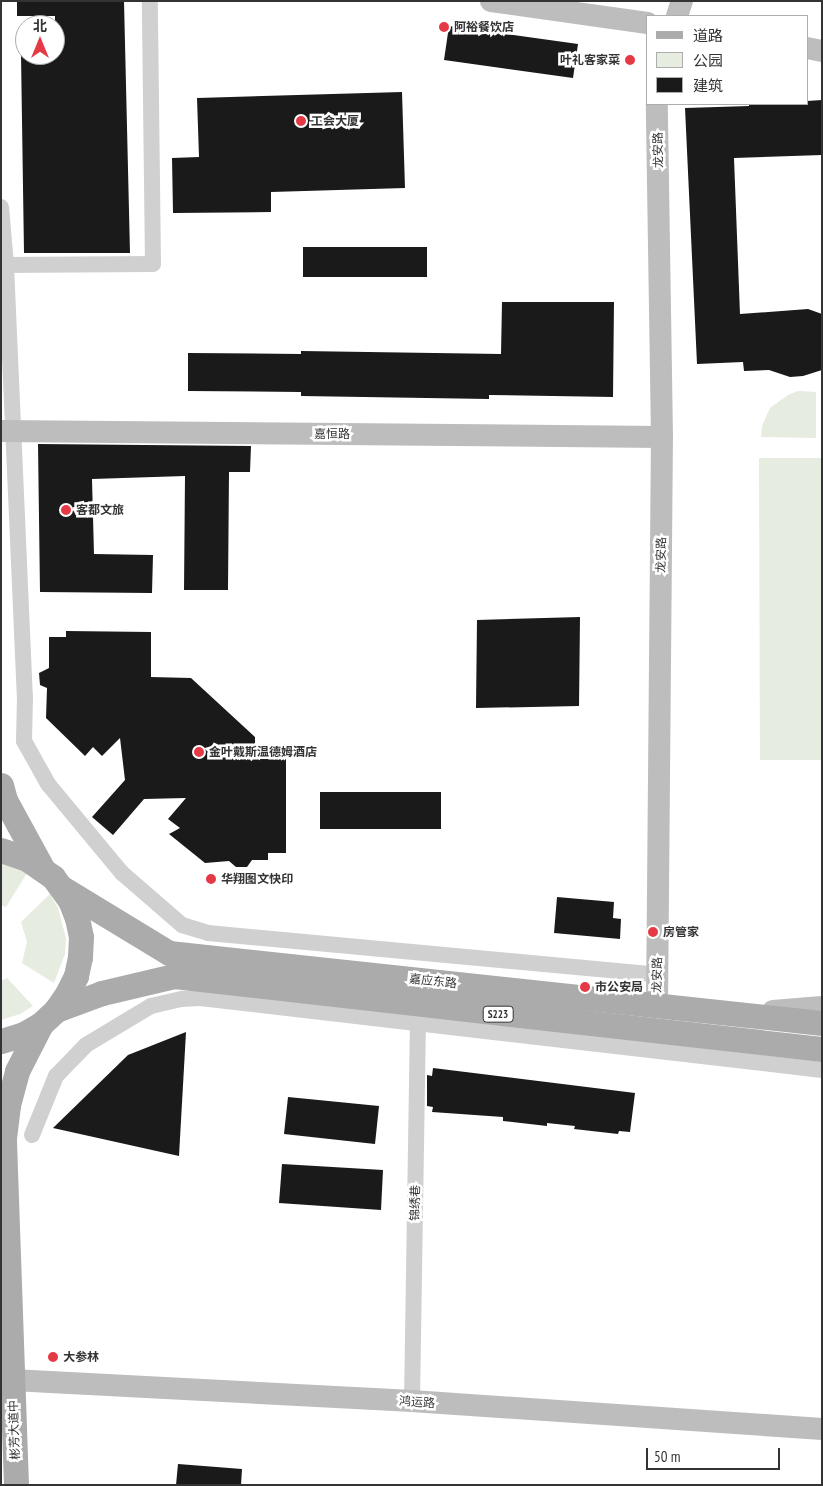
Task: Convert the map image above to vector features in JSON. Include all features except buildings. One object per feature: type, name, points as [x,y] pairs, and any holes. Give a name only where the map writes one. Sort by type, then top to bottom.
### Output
[{"type":"main road","points":[[1,785],[5,800],[42,868]]},
{"type":"main road","name":"S223","points":[[1,850],[27,859],[42,868],[62,888]]},
{"type":"main road","name":"嘉应东路","points":[[62,888],[169,952],[822,1023]]},
{"type":"main road","name":"彬芳大道中","points":[[16,1485],[4,1138],[8,1105],[16,1071],[49,1017],[68,994],[76,976],[80,957],[80,937],[77,918],[62,888]]},
{"type":"main road","name":"嘉应东路","points":[[49,1017],[102,993],[174,976],[418,1014],[822,1049]]},
{"type":"main road","name":"S223","points":[[1,1040],[24,1034],[49,1017]]},
{"type":"street","points":[[4,265],[153,264],[150,1]]},
{"type":"street","points":[[491,1],[646,23]]},
{"type":"street","points":[[677,15],[682,1]]},
{"type":"street","points":[[808,48],[822,50]]},
{"type":"street","name":"龙安路","points":[[657,105],[662,437],[657,1006]]},
{"type":"street","points":[[1,207],[7,431],[25,697],[24,741],[48,784],[122,873],[182,925],[208,933],[657,975]]},
{"type":"street","name":"嘉恒路","points":[[7,431],[662,437]]},
{"type":"street","points":[[32,1135],[56,1076],[86,1045],[150,1006],[182,999],[200,998],[418,1014],[822,1070]]},
{"type":"street","points":[[740,1013],[822,1007]]},
{"type":"street","name":"锦绣巷","points":[[412,1401],[418,1014]]},
{"type":"street","name":"鸿运路","points":[[12,1380],[412,1401],[822,1430]]},
{"type":"green space","points":[[798,391],[816,392],[816,438],[761,437],[762,426],[770,408],[788,395]]},
{"type":"green space","points":[[759,458],[822,458],[822,760],[760,760]]},
{"type":"green space","points":[[1,863],[27,873],[6,907],[1,905]]},
{"type":"green space","points":[[50,894],[58,908],[66,938],[65,954],[54,983],[22,963],[27,942],[21,922]]},
{"type":"green space","points":[[7,978],[33,1006],[20,1014],[1,1020],[1,981]]},
{"type":"place","name":"阿裕餐饮店","points":[[444,27]]},
{"type":"place","name":"叶礼客家菜","points":[[630,60]]},
{"type":"place","name":"工会大厦","points":[[301,121]]},
{"type":"place","name":"客都文旅","points":[[66,510]]},
{"type":"place","name":"金叶戴斯温德姆酒店","points":[[199,752]]},
{"type":"place","name":"华翔图文快印","points":[[211,879]]},
{"type":"place","name":"房管家","points":[[653,932]]},
{"type":"place","name":"市公安局","points":[[585,987]]},
{"type":"place","name":"大参林","points":[[53,1357]]}]
